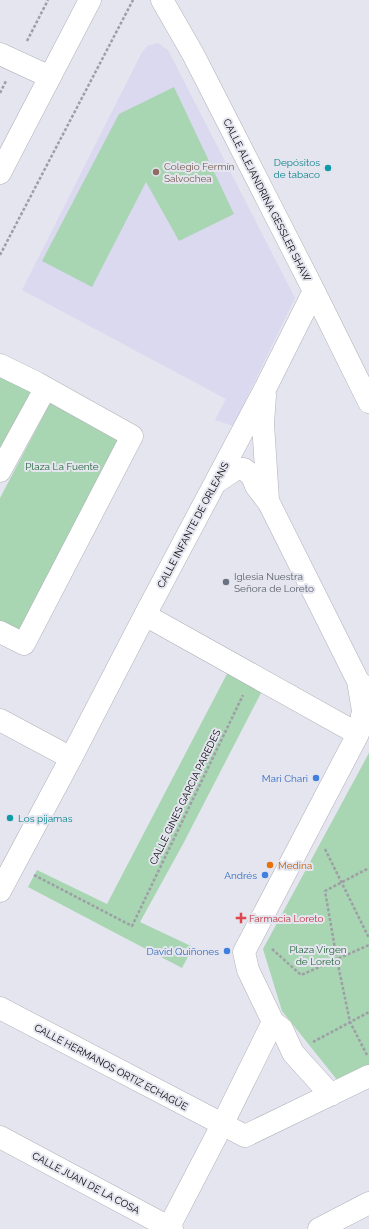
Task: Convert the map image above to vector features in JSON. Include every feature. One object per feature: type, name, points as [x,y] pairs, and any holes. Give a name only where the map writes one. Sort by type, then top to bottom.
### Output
[{"type":"street","points":[[0,173],[90,0]]},
{"type":"street","name":"CALLE ALEJANDRINA GESSLER SHAW","points":[[162,0],[193,54],[369,402]]},
{"type":"street","points":[[0,54],[50,77]]},
{"type":"street","name":"CALLE INFANTE DE ORLEANS","points":[[0,891],[265,389],[314,291]]},
{"type":"street","points":[[0,365],[132,436],[24,644],[0,632]]},
{"type":"street","points":[[0,471],[45,389]]},
{"type":"street","points":[[265,389],[263,424],[269,503]]},
{"type":"street","points":[[215,483],[236,468],[244,469],[252,476],[256,486],[269,503],[364,686],[362,728],[244,952],[248,970],[273,1022],[282,1029],[293,1053],[331,1095],[369,1076]]},
{"type":"street","points":[[145,616],[252,675],[362,728]]},
{"type":"street","points":[[0,720],[71,758]]},
{"type":"street","name":"CALLE HERMANOS ORTIZ ECHAGÜE","points":[[0,1008],[245,1136],[331,1095]]},
{"type":"street","points":[[170,1228],[273,1022]]},
{"type":"street","name":"CALLE JUAN DE LA COSA","points":[[0,1137],[170,1228]]},
{"type":"street","points":[[319,1229],[369,1203]]},
{"type":"path","points":[[0,255],[133,0]]},
{"type":"path","name":"CALLE GINES GARCIA PAREDES","points":[[14,865],[132,926],[252,675]]},
{"type":"path","points":[[325,848],[369,938]]},
{"type":"path","points":[[369,868],[325,891],[350,1022],[369,1059]]},
{"type":"path","points":[[252,935],[266,943],[301,975],[369,945]]},
{"type":"path","points":[[293,1053],[369,1012]]},
{"type":"shaded area","name":"Colegio Fermín Salvochea","points":[[158,43],[168,50],[295,298],[233,426],[215,420],[226,399],[22,290],[141,54],[147,46]]},
{"type":"green space","points":[[174,87],[234,214],[179,241],[146,182],[92,287],[42,261],[119,114]]},
{"type":"green space","name":"Plaza La Fuente","points":[[0,373],[34,390],[0,459]]},
{"type":"green space","name":"Plaza La Fuente","points":[[50,403],[121,441],[20,633],[0,622],[0,498]]},
{"type":"green space","points":[[229,670],[263,689],[183,844],[140,922],[193,947],[182,968],[28,887],[37,870],[107,904]]},
{"type":"green space","name":"Plaza Virgen de Loreto","points":[[369,753],[369,1065],[338,1081],[282,1011],[263,949]]},
{"type":"place","name":"Depósitos de tabaco","points":[[328,168]]},
{"type":"place","name":"Colegio Fermín Salvochea","points":[[156,172]]},
{"type":"place","name":"Iglesia Nuestra Señora de Loreto","points":[[226,582]]},
{"type":"place","name":"Mari Chari","points":[[316,778]]},
{"type":"place","name":"Los pijamas","points":[[10,818]]},
{"type":"place","name":"Medina","points":[[270,865]]},
{"type":"place","name":"Andrés","points":[[265,875]]},
{"type":"place","name":"Farmacia Loreto","points":[[241,918]]},
{"type":"place","name":"David Quiñones","points":[[227,951]]}]
